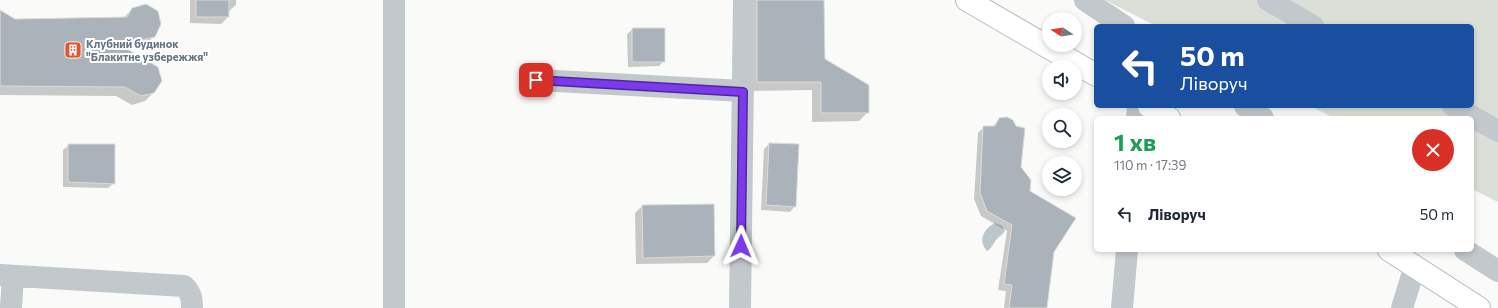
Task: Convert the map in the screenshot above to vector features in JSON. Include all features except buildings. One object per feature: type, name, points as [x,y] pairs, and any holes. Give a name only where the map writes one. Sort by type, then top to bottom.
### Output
[{"type":"main road","points":[[967,0],[1094,74]]},
{"type":"main road","points":[[1152,108],[1166,116]]},
{"type":"main road","points":[[1392,252],[1479,308]]},
{"type":"street","points":[[394,0],[394,308]]},
{"type":"street","points":[[740,308],[744,0]]},
{"type":"street","points":[[1085,0],[1121,24]]},
{"type":"street","points":[[1268,0],[1309,24]]},
{"type":"street","points":[[536,80],[743,92]]},
{"type":"street","points":[[1248,108],[1260,116]]},
{"type":"street","points":[[1457,108],[1471,116]]},
{"type":"street","points":[[1474,118],[1498,131]]},
{"type":"street","points":[[1122,308],[1127,252]]},
{"type":"street","points":[[1468,252],[1498,271]]},
{"type":"street","points":[[1402,308],[1415,266]]},
{"type":"street","points":[[11,308],[6,276],[184,286],[189,291],[192,298],[192,308]]},
{"type":"shaded area","points":[[1105,0],[1498,0],[1498,202],[1474,190],[1474,116],[1330,116],[1314,108],[1474,108],[1474,24],[1152,24]]},
{"type":"shaded area","points":[[995,223],[1002,226],[1005,231],[987,251],[984,247],[982,239],[987,228]]},
{"type":"place","name":"Клубний будинок \"Блакитне узбережжя\"","points":[[73,50]]},
{"type":"route","points":[[536,80],[743,92],[741,246]]}]
